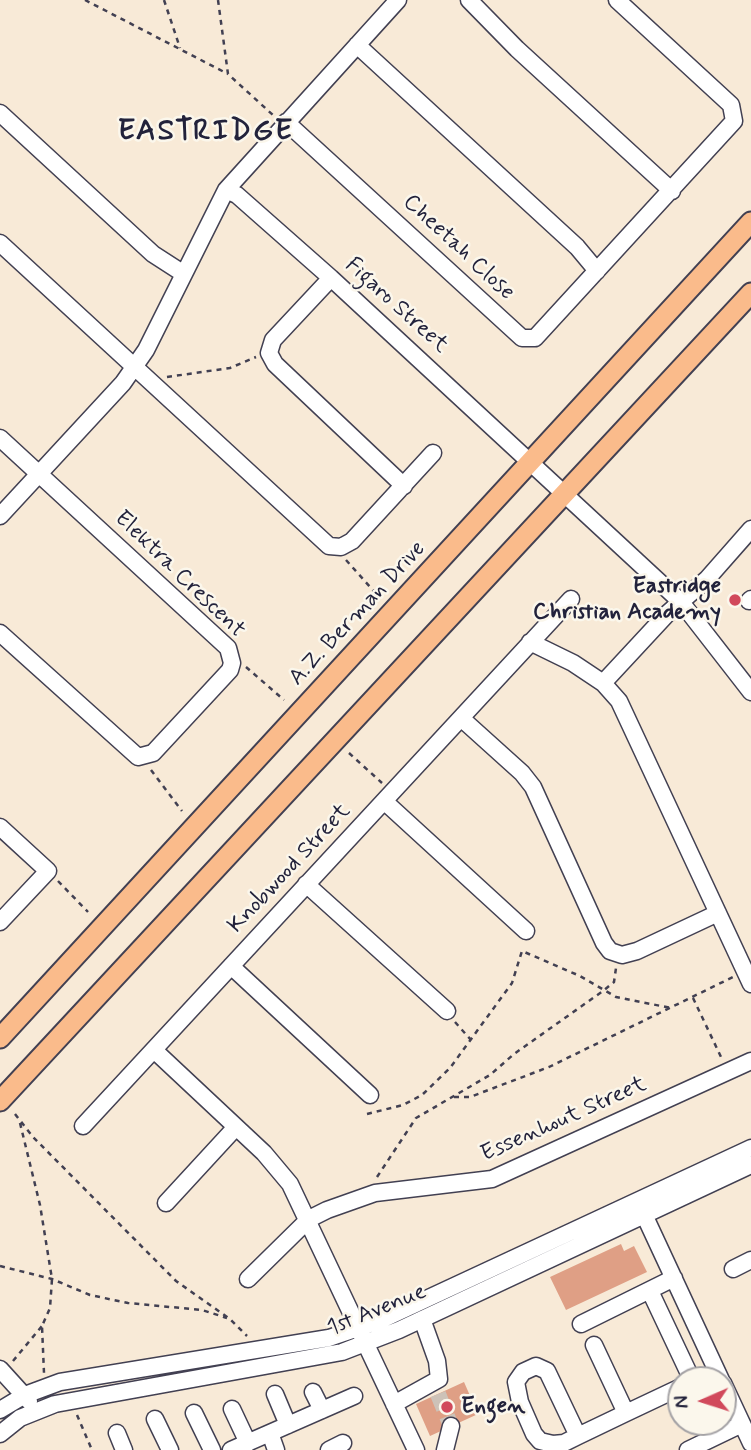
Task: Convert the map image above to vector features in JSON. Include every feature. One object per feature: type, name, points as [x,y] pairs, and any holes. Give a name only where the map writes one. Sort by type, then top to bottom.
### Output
[{"type":"main road","name":"A.Z. Berman Drive","points":[[0,1038],[751,222]]},
{"type":"main road","points":[[0,1101],[751,293]]},
{"type":"street","points":[[0,516],[134,367],[226,190],[398,0]]},
{"type":"street","points":[[469,0],[517,49],[672,191]]},
{"type":"street","name":"Cheetah Close","points":[[286,121],[522,338],[535,338],[731,127],[734,111],[617,0]]},
{"type":"street","points":[[358,45],[577,247],[597,271]]},
{"type":"street","points":[[0,113],[153,254],[184,274]]},
{"type":"street","name":"Figaro Street","points":[[226,190],[237,195],[331,278],[532,461],[681,602],[751,692]]},
{"type":"street","points":[[0,243],[329,546],[341,547],[352,541],[433,453]]},
{"type":"street","points":[[331,278],[273,340],[269,353],[275,364],[404,486]]},
{"type":"street","name":"Elektra Crescent","points":[[0,438],[228,648],[232,663],[230,670],[146,757]]},
{"type":"street","points":[[603,683],[681,602],[707,579],[751,528]]},
{"type":"street","name":"Knobwood Street","points":[[83,1126],[570,599]]},
{"type":"street","points":[[0,634],[131,753],[146,757]]},
{"type":"street","points":[[530,642],[573,663],[603,683],[619,701],[747,969]]},
{"type":"street","points":[[461,718],[533,787],[610,951],[622,955],[636,951],[718,912]]},
{"type":"street","points":[[388,797],[526,931]]},
{"type":"street","points":[[0,827],[48,872],[0,922]]},
{"type":"street","points":[[306,884],[447,1011]]},
{"type":"street","points":[[230,966],[370,1095]]},
{"type":"street","points":[[154,1050],[280,1169],[309,1219],[416,1450]]},
{"type":"street","name":"Essenhout Street","points":[[309,1219],[375,1193],[492,1179],[751,1061]]},
{"type":"street","points":[[166,1203],[236,1127]]},
{"type":"street","name":"1st Avenue","points":[[0,1410],[25,1395],[60,1382],[329,1338],[363,1335],[422,1319],[641,1208],[751,1148]]},
{"type":"street","name":"1st Avenue","points":[[6,1429],[35,1410],[183,1379],[331,1355],[363,1335],[641,1208],[751,1165]]},
{"type":"street","points":[[641,1208],[714,1366]]},
{"type":"street","points":[[248,1279],[309,1219]]},
{"type":"street","points":[[733,1269],[751,1260]]},
{"type":"street","points":[[581,1324],[674,1278]]},
{"type":"street","points":[[650,1291],[687,1366]]},
{"type":"street","points":[[394,1404],[436,1389],[439,1380],[439,1370],[422,1319]]},
{"type":"street","points":[[594,1345],[626,1413]]},
{"type":"street","points":[[6,1366],[35,1410]]},
{"type":"street","points":[[578,1436],[547,1371],[536,1366],[523,1372],[516,1382],[517,1395],[540,1441],[553,1444],[578,1436],[667,1394]]},
{"type":"street","points":[[313,1392],[322,1410]]},
{"type":"street","points":[[275,1394],[288,1425]]},
{"type":"street","points":[[231,1450],[354,1396]]},
{"type":"street","points":[[232,1409],[248,1443]]},
{"type":"street","points":[[0,1410],[6,1429]]},
{"type":"street","points":[[194,1413],[212,1450]]},
{"type":"street","points":[[737,1414],[751,1443]]},
{"type":"street","points":[[155,1419],[170,1450]]},
{"type":"street","points":[[688,1450],[742,1424]]},
{"type":"street","points":[[444,1450],[451,1426]]},
{"type":"street","points":[[117,1433],[124,1450]]},
{"type":"street","points":[[270,1433],[276,1450]]},
{"type":"path","points":[[85,0],[228,74],[266,112],[286,121]]},
{"type":"path","points":[[164,0],[180,48]]},
{"type":"path","points":[[218,0],[228,74]]},
{"type":"path","points":[[146,379],[230,368],[269,353]]},
{"type":"path","points":[[341,547],[346,560],[379,597]]},
{"type":"path","points":[[232,663],[247,667],[284,700]]},
{"type":"path","points":[[349,753],[388,797]]},
{"type":"path","points":[[146,757],[153,774],[182,811]]},
{"type":"path","points":[[48,872],[88,912]]},
{"type":"path","points":[[368,1114],[403,1105],[422,1095],[450,1068],[512,983],[522,951],[580,976],[616,997],[671,1008]]},
{"type":"path","points":[[453,1097],[470,1097],[549,1067],[747,969]]},
{"type":"path","points":[[374,1181],[416,1118],[490,1075],[514,1054],[614,982]]},
{"type":"path","points":[[693,997],[728,1071]]},
{"type":"path","points":[[447,1011],[471,1040]]},
{"type":"path","points":[[15,1114],[176,1280],[230,1319],[252,1341]]},
{"type":"path","points":[[6,1366],[42,1326],[50,1308],[52,1279],[40,1205],[19,1121]]},
{"type":"path","points":[[0,1266],[52,1279],[90,1295],[128,1303],[202,1310],[230,1319]]},
{"type":"path","points":[[42,1326],[43,1376]]},
{"type":"path","points":[[75,1410],[92,1450]]},
{"type":"building","points":[[621,1244],[624,1251],[634,1246],[647,1272],[566,1310],[550,1277]]},
{"type":"building","points":[[464,1382],[478,1414],[430,1436],[416,1404]]},
{"type":"tunnel","points":[[438,1394],[451,1426]]},
{"type":"place","name":"Eastridge Christian Academy","points":[[735,600]]},
{"type":"place","name":"Engen","points":[[447,1407]]},
{"type":"district","name":"EASTRIDGE","points":[[206,133]]}]
